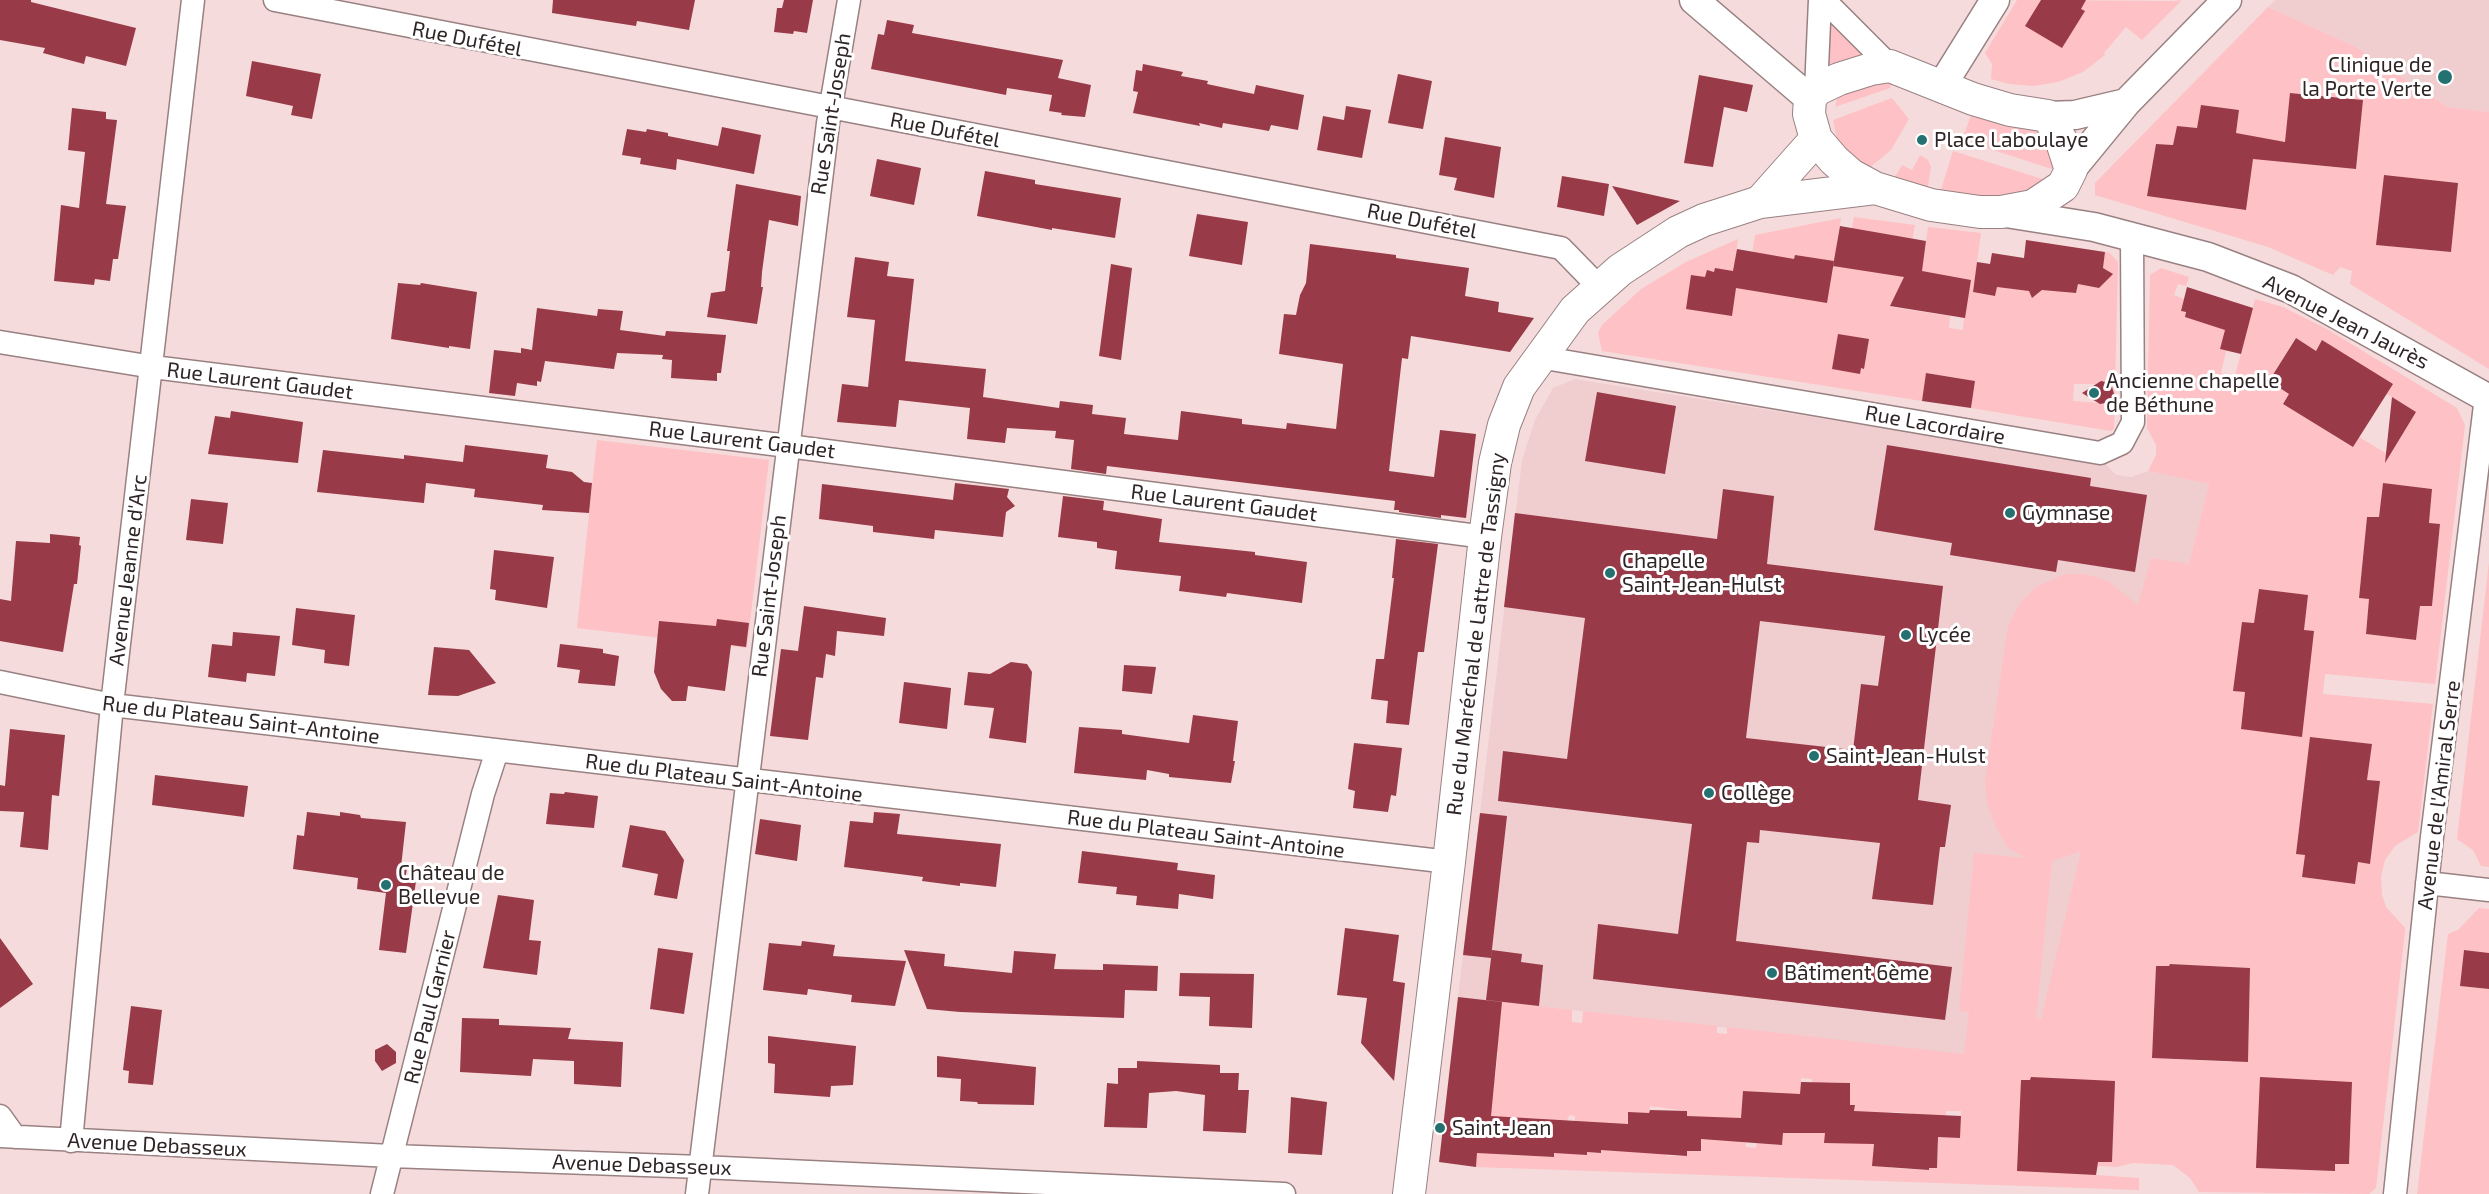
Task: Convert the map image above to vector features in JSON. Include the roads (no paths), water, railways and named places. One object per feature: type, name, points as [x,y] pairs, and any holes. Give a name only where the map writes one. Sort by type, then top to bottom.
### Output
[{"type":"main road","points":[[1890,66],[1941,87],[2010,110],[2048,116],[2062,142],[2067,178],[2033,206],[2001,212],[1980,212],[1931,205],[1875,188],[1851,175],[1816,139],[1809,114],[1813,95],[1839,79],[1890,66]]},
{"type":"main road","points":[[1760,202],[1816,139]]},
{"type":"main road","name":"Rue du Maréchal de Lattre de Tassigny","points":[[1409,1194],[1495,463],[1504,425],[1519,387],[1575,310],[1628,264],[1678,232],[1704,220],[1760,202],[1875,188]]},
{"type":"street","name":"Avenue Jeanne d'Arc","points":[[71,1141],[112,705],[153,368],[193,0]]},
{"type":"street","name":"Rue Dufétel","points":[[275,0],[1561,248],[1599,287]]},
{"type":"street","name":"Rue Saint-Joseph","points":[[697,1194],[831,108],[849,0]]},
{"type":"street","points":[[1694,0],[1813,95]]},
{"type":"street","points":[[1813,95],[1822,0]]},
{"type":"street","points":[[1822,0],[1890,66]]},
{"type":"street","points":[[1941,87],[1995,0]]},
{"type":"street","points":[[2094,227],[2079,213],[2067,178],[2126,103],[2227,0]]},
{"type":"street","points":[[2048,116],[2075,115],[2126,103]]},
{"type":"street","name":"Avenue Jean Jaurès","points":[[2001,212],[2094,227],[2208,257],[2291,289],[2488,398]]},
{"type":"street","name":"Rue Lacordaire","points":[[1539,357],[2100,453],[2122,444],[2133,422],[2132,237]]},
{"type":"street","name":"Rue Laurent Gaudet","points":[[0,342],[153,368],[788,446],[1485,537]]},
{"type":"street","name":"Avenue de l'Amiral Serre","points":[[2394,1194],[2427,883],[2488,398]]},
{"type":"street","name":"Rue du Plateau Saint-Antoine","points":[[0,682],[112,705],[1449,862]]},
{"type":"street","name":"Rue Paul Garnier","points":[[382,1194],[483,794],[497,751]]},
{"type":"street","points":[[2427,883],[2489,890]]},
{"type":"street","points":[[0,1116],[8,1136]]},
{"type":"street","name":"Avenue Debasseux","points":[[8,1136],[391,1156],[700,1167],[1284,1194]]},
{"type":"place","name":"Clinique de la Porte Verte","points":[[2445,77]]},
{"type":"place","name":"Place Laboulaye","points":[[1922,140]]},
{"type":"place","name":"Ancienne chapelle de Béthune","points":[[2094,393]]},
{"type":"place","name":"Gymnase","points":[[2010,513]]},
{"type":"place","name":"Chapelle Saint-Jean-Hulst","points":[[1610,573]]},
{"type":"place","name":"Lycée","points":[[1906,635]]},
{"type":"place","name":"Saint-Jean-Hulst","points":[[1814,756]]},
{"type":"place","name":"Collège","points":[[1709,793]]},
{"type":"place","name":"Château de Bellevue","points":[[386,885]]},
{"type":"place","name":"Bâtiment 6ème","points":[[1772,973]]},
{"type":"place","name":"Saint-Jean","points":[[1440,1128]]}]
